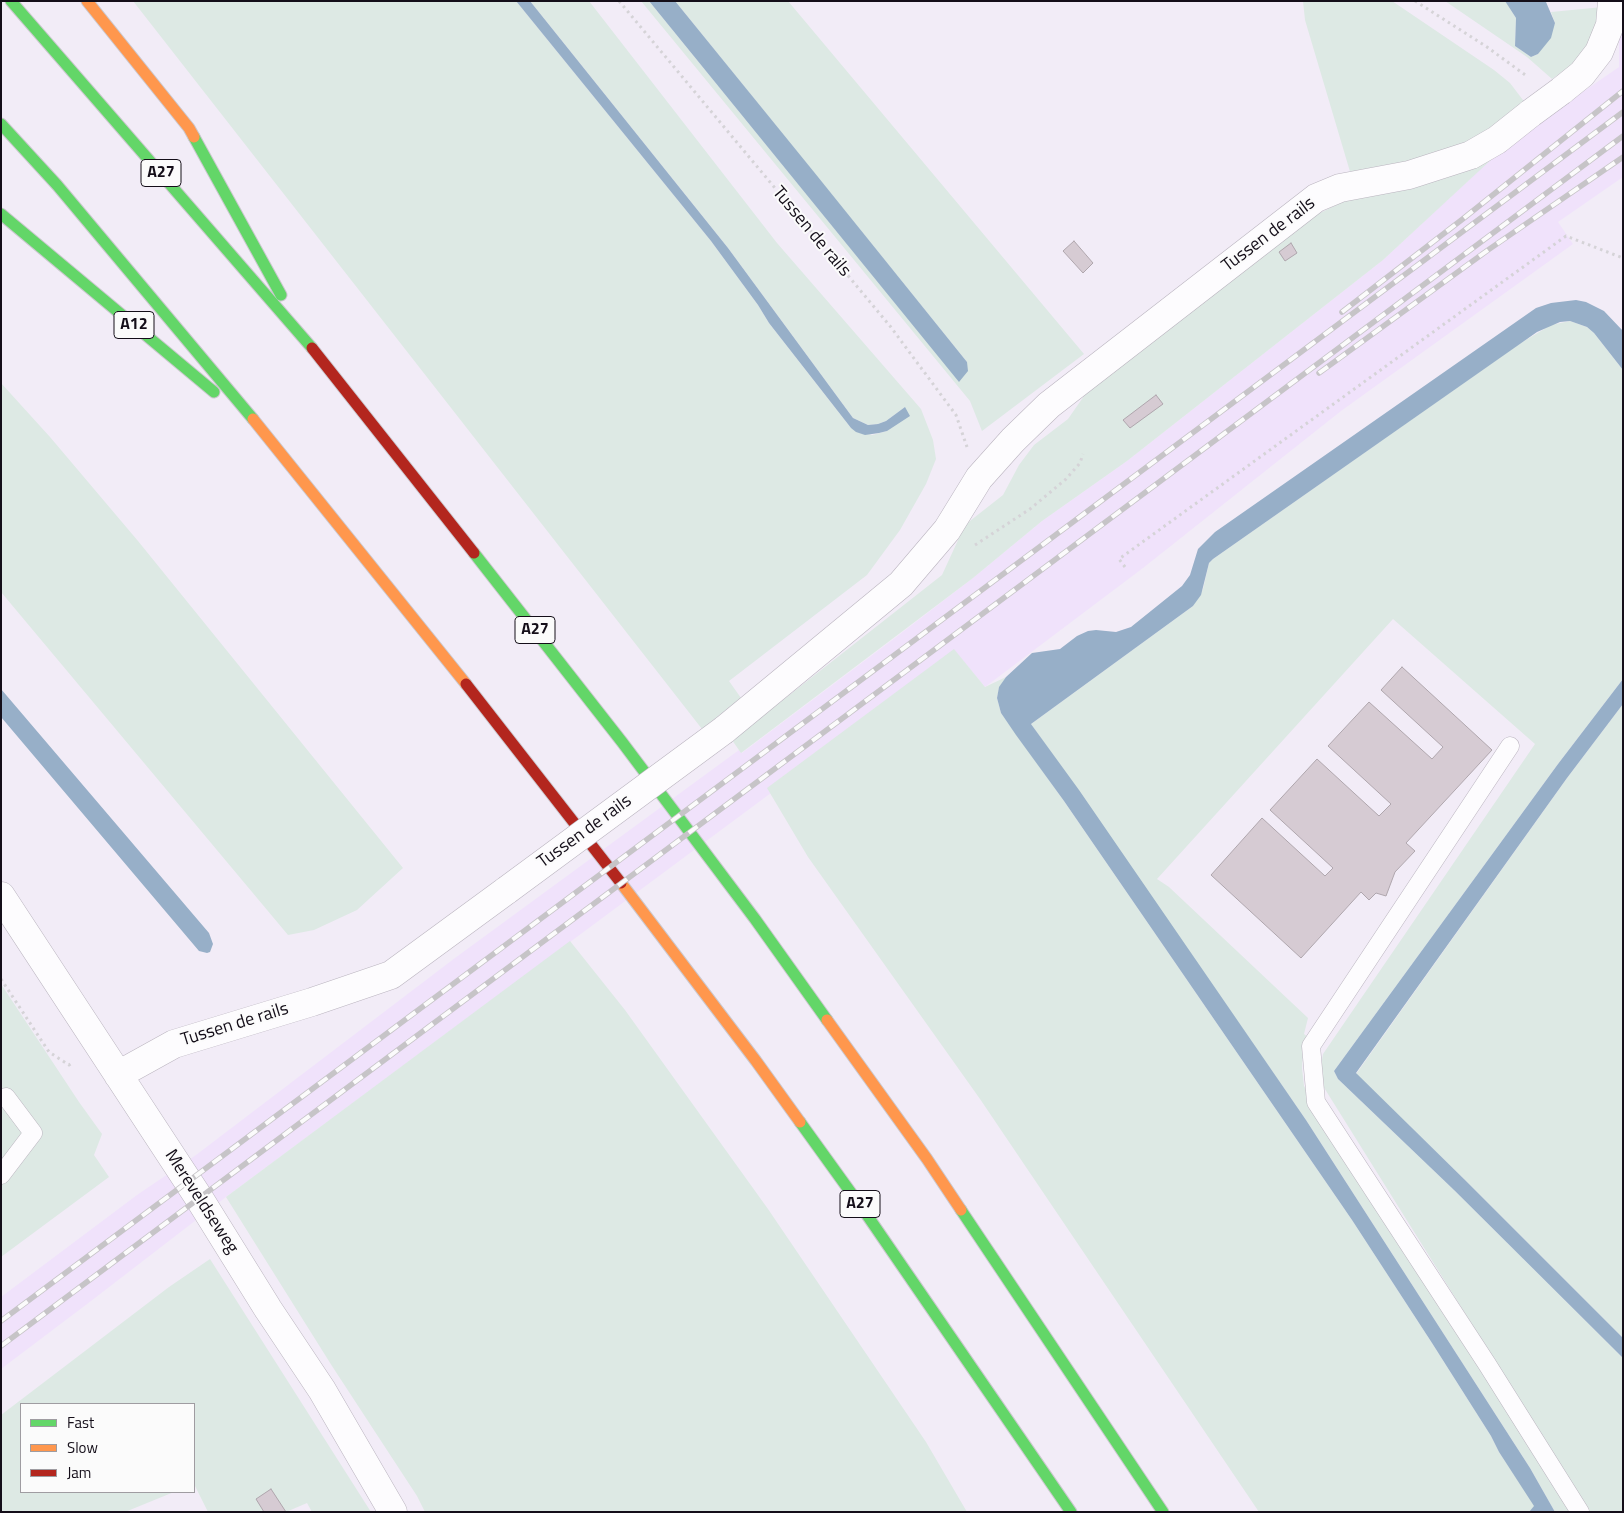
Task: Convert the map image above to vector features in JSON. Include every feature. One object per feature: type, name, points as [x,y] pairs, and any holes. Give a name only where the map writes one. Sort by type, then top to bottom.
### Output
[{"type":"highway","name":"A27","points":[[11,1],[310,346],[616,734],[750,912],[927,1160],[1163,1512]]},
{"type":"highway","name":"A27","points":[[87,1],[189,128],[310,346]]},
{"type":"highway","name":"A27","points":[[1,124],[163,310],[267,436],[542,780],[750,1053],[867,1215],[1071,1512]]},
{"type":"highway","name":"A12","points":[[1,214],[267,436]]},
{"type":"street","name":"Tussen de rails","points":[[118,1075],[174,1044],[312,1002],[391,975],[724,730],[901,584],[947,530],[978,478],[1049,405],[1316,198],[1340,188],[1409,175],[1471,155],[1498,140],[1561,91],[1582,74],[1599,52],[1610,26],[1612,1]]},
{"type":"street","name":"Mereveldseweg","points":[[1,896],[322,1390],[394,1512]]},
{"type":"lane","points":[[1592,62],[1623,34]]},
{"type":"lane","points":[[1510,746],[1312,1046],[1316,1102],[1487,1364],[1580,1512]]},
{"type":"lane","points":[[1,1175],[33,1133],[6,1097]]},
{"type":"path","name":"Tussen de rails","points":[[619,1],[890,326],[956,415],[978,478]]},
{"type":"path","points":[[1415,1],[1487,48],[1533,81]]},
{"type":"path","points":[[1125,567],[1119,560],[1566,236],[1623,258]]},
{"type":"path","points":[[990,536],[1030,509],[1066,479],[1080,463],[1083,454]]},
{"type":"path","points":[[1,979],[49,1052],[68,1065],[98,1043]]},
{"type":"shaded area","points":[[133,1],[516,1],[711,241],[769,323],[851,428],[872,435],[887,431],[905,407],[886,421],[878,424],[868,425],[853,418],[728,248],[530,1],[589,1],[777,243],[921,409],[933,440],[936,459],[926,484],[900,530],[867,575],[729,681],[741,698],[702,729]]},
{"type":"shaded area","points":[[641,1],[649,1],[959,381],[967,362],[675,1],[788,1],[1084,354],[982,431],[970,401]]},
{"type":"shaded area","points":[[1303,1],[1392,1],[1494,70],[1510,83],[1526,104],[1473,142],[1420,162],[1351,175],[1305,20]]},
{"type":"shaded area","points":[[1445,1],[1506,2],[1516,18],[1515,46],[1531,57],[1538,54],[1555,23],[1551,12],[1603,7],[1598,35],[1566,71],[1552,79],[1527,57]]},
{"type":"shaded area","points":[[1619,1],[1623,1],[1623,177],[1558,222],[1573,244],[1341,411],[1143,568],[985,687],[954,650],[768,788],[771,793],[226,1197],[1,1369],[1,1297],[137,1195],[196,1155],[455,958],[739,750],[742,753],[973,578],[1042,521],[1127,461],[1383,260],[1506,145],[1619,67]]},
{"type":"shaded area","points":[[1506,146],[1383,260],[1127,461],[1042,521],[973,578],[741,753],[732,740],[942,575],[959,538],[961,528],[1003,495],[1019,465],[1034,445],[1068,419],[1091,386],[1312,217],[1344,201],[1381,190],[1443,179],[1478,163]]},
{"type":"shaded area","points":[[1570,321],[1587,327],[1594,333],[1623,370],[1623,679],[1558,764],[1334,1071],[1338,1079],[1454,1190],[1623,1358],[1623,1512],[1589,1512],[1323,1086],[1321,1065],[1323,1054],[1535,744],[1393,619],[1157,879],[1169,887],[1308,1018],[1304,1034],[1309,1038],[1303,1053],[1302,1068],[1304,1086],[1573,1512],[1555,1512],[1530,1468],[1306,1120],[1031,724],[1193,606],[1203,589],[1209,563],[1213,559],[1519,344],[1551,325]]},
{"type":"shaded area","points":[[1,383],[50,437],[138,541],[403,868],[357,910],[314,930],[288,935],[1,592]]},
{"type":"shaded area","points":[[954,649],[985,687],[1006,677],[999,688],[997,698],[1001,713],[1064,801],[1352,1220],[1535,1506],[1529,1512],[1259,1512],[980,1099],[808,857],[767,788]]},
{"type":"shaded area","points":[[1623,704],[1623,1338],[1356,1074],[1567,778]]},
{"type":"shaded area","points":[[570,941],[625,1010],[768,1209],[926,1442],[967,1512],[425,1512],[417,1496],[332,1366],[226,1197]]},
{"type":"shaded area","points":[[1,984],[102,1134],[94,1155],[109,1177],[1,1257]]},
{"type":"shaded area","points":[[210,1259],[371,1512],[312,1512],[307,1503],[286,1512],[208,1512],[195,1486],[195,1403],[20,1403],[20,1493],[172,1493],[125,1512],[1,1512],[1,1415],[169,1287]]},
{"type":"water","points":[[516,1],[530,1],[728,248],[853,418],[868,425],[878,424],[886,421],[905,407],[910,416],[887,431],[879,433],[865,435],[851,428],[769,323],[711,241]]},
{"type":"water","points":[[649,1],[675,1],[967,362],[968,371],[959,382]]},
{"type":"water","points":[[1505,1],[1546,2],[1555,23],[1551,38],[1538,54],[1531,57],[1515,46],[1516,18]]},
{"type":"water","points":[[1576,300],[1586,302],[1604,311],[1623,331],[1623,370],[1594,333],[1587,327],[1570,321],[1560,322],[1537,332],[1213,559],[1209,563],[1201,595],[1193,606],[1031,724],[1079,790],[1306,1120],[1530,1468],[1555,1512],[1529,1512],[1534,1506],[1352,1220],[1064,801],[1001,713],[997,698],[999,687],[1006,677],[1032,653],[1060,649],[1077,636],[1088,631],[1116,632],[1131,627],[1182,586],[1190,575],[1198,549],[1215,532],[1536,308],[1551,303]]},
{"type":"water","points":[[1623,679],[1623,704],[1567,778],[1356,1073],[1623,1338],[1623,1358],[1454,1190],[1338,1079],[1334,1071],[1558,764]]},
{"type":"water","points":[[1,689],[209,933],[213,944],[210,952],[199,951],[1,717]]},
{"type":"building","points":[[1074,241],[1093,263],[1083,273],[1063,251]]},
{"type":"building","points":[[1291,243],[1297,253],[1285,261],[1279,252]]},
{"type":"building","points":[[1156,395],[1163,404],[1130,428],[1123,420]]},
{"type":"building","points":[[1402,667],[1492,750],[1406,843],[1415,851],[1395,872],[1386,896],[1376,893],[1369,900],[1361,892],[1301,958],[1211,875],[1262,818],[1325,876],[1333,868],[1270,810],[1317,759],[1379,816],[1391,804],[1328,746],[1369,702],[1432,759],[1443,747],[1381,690]]},
{"type":"building","points":[[271,1489],[286,1512],[264,1512],[256,1499]]},
{"type":"railway","points":[[1342,312],[1464,218],[1623,91]]},
{"type":"railway","points":[[1,1321],[1623,112]]},
{"type":"railway","points":[[1,1346],[1623,136]]},
{"type":"railway","points":[[1319,373],[1488,250],[1623,157]]},
{"type":"traffic: fast","points":[[11,1],[312,348]]},
{"type":"traffic: fast","points":[[1,124],[57,185],[253,419]]},
{"type":"traffic: fast","points":[[194,137],[281,295]]},
{"type":"traffic: fast","points":[[1,214],[214,392]]},
{"type":"traffic: fast","points":[[474,553],[622,742],[755,919],[827,1020]]},
{"type":"traffic: fast","points":[[800,1122],[867,1215],[1071,1512]]},
{"type":"traffic: fast","points":[[961,1210],[1163,1512]]},
{"type":"traffic: slow","points":[[87,1],[189,128],[194,137]]},
{"type":"traffic: slow","points":[[253,419],[466,684]]},
{"type":"traffic: slow","points":[[621,883],[800,1122]]},
{"type":"traffic: slow","points":[[827,1020],[927,1159],[961,1210]]},
{"type":"traffic: jam","points":[[312,348],[474,553]]},
{"type":"traffic: jam","points":[[466,684],[621,883]]}]
